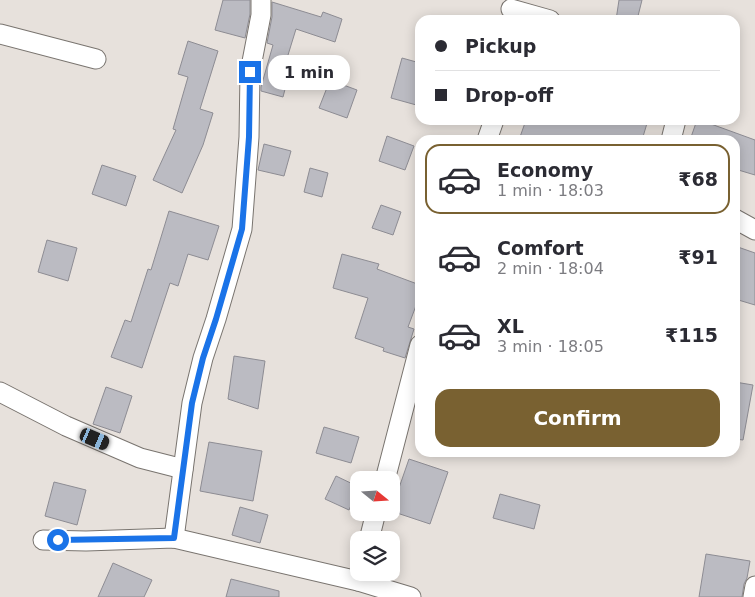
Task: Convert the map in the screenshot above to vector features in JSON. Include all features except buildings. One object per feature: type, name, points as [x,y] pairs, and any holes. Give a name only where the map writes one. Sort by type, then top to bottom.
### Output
[{"type":"street","points":[[174,538],[192,403],[203,358],[242,229],[249,137],[250,72],[261,15],[261,0]]},
{"type":"street","points":[[511,10],[530,15]]},
{"type":"street","points":[[0,34],[96,59]]},
{"type":"street","points":[[740,222],[755,230]]},
{"type":"street","points":[[387,471],[415,364]]},
{"type":"street","points":[[0,392],[66,426],[140,458],[183,469]]},
{"type":"street","points":[[43,540],[86,541],[174,538],[350,575]]},
{"type":"street","points":[[370,581],[411,597]]},
{"type":"street","points":[[753,597],[755,586]]},
{"type":"route","points":[[58,540],[174,538],[192,403],[203,358],[242,229],[249,137],[250,72]]}]
